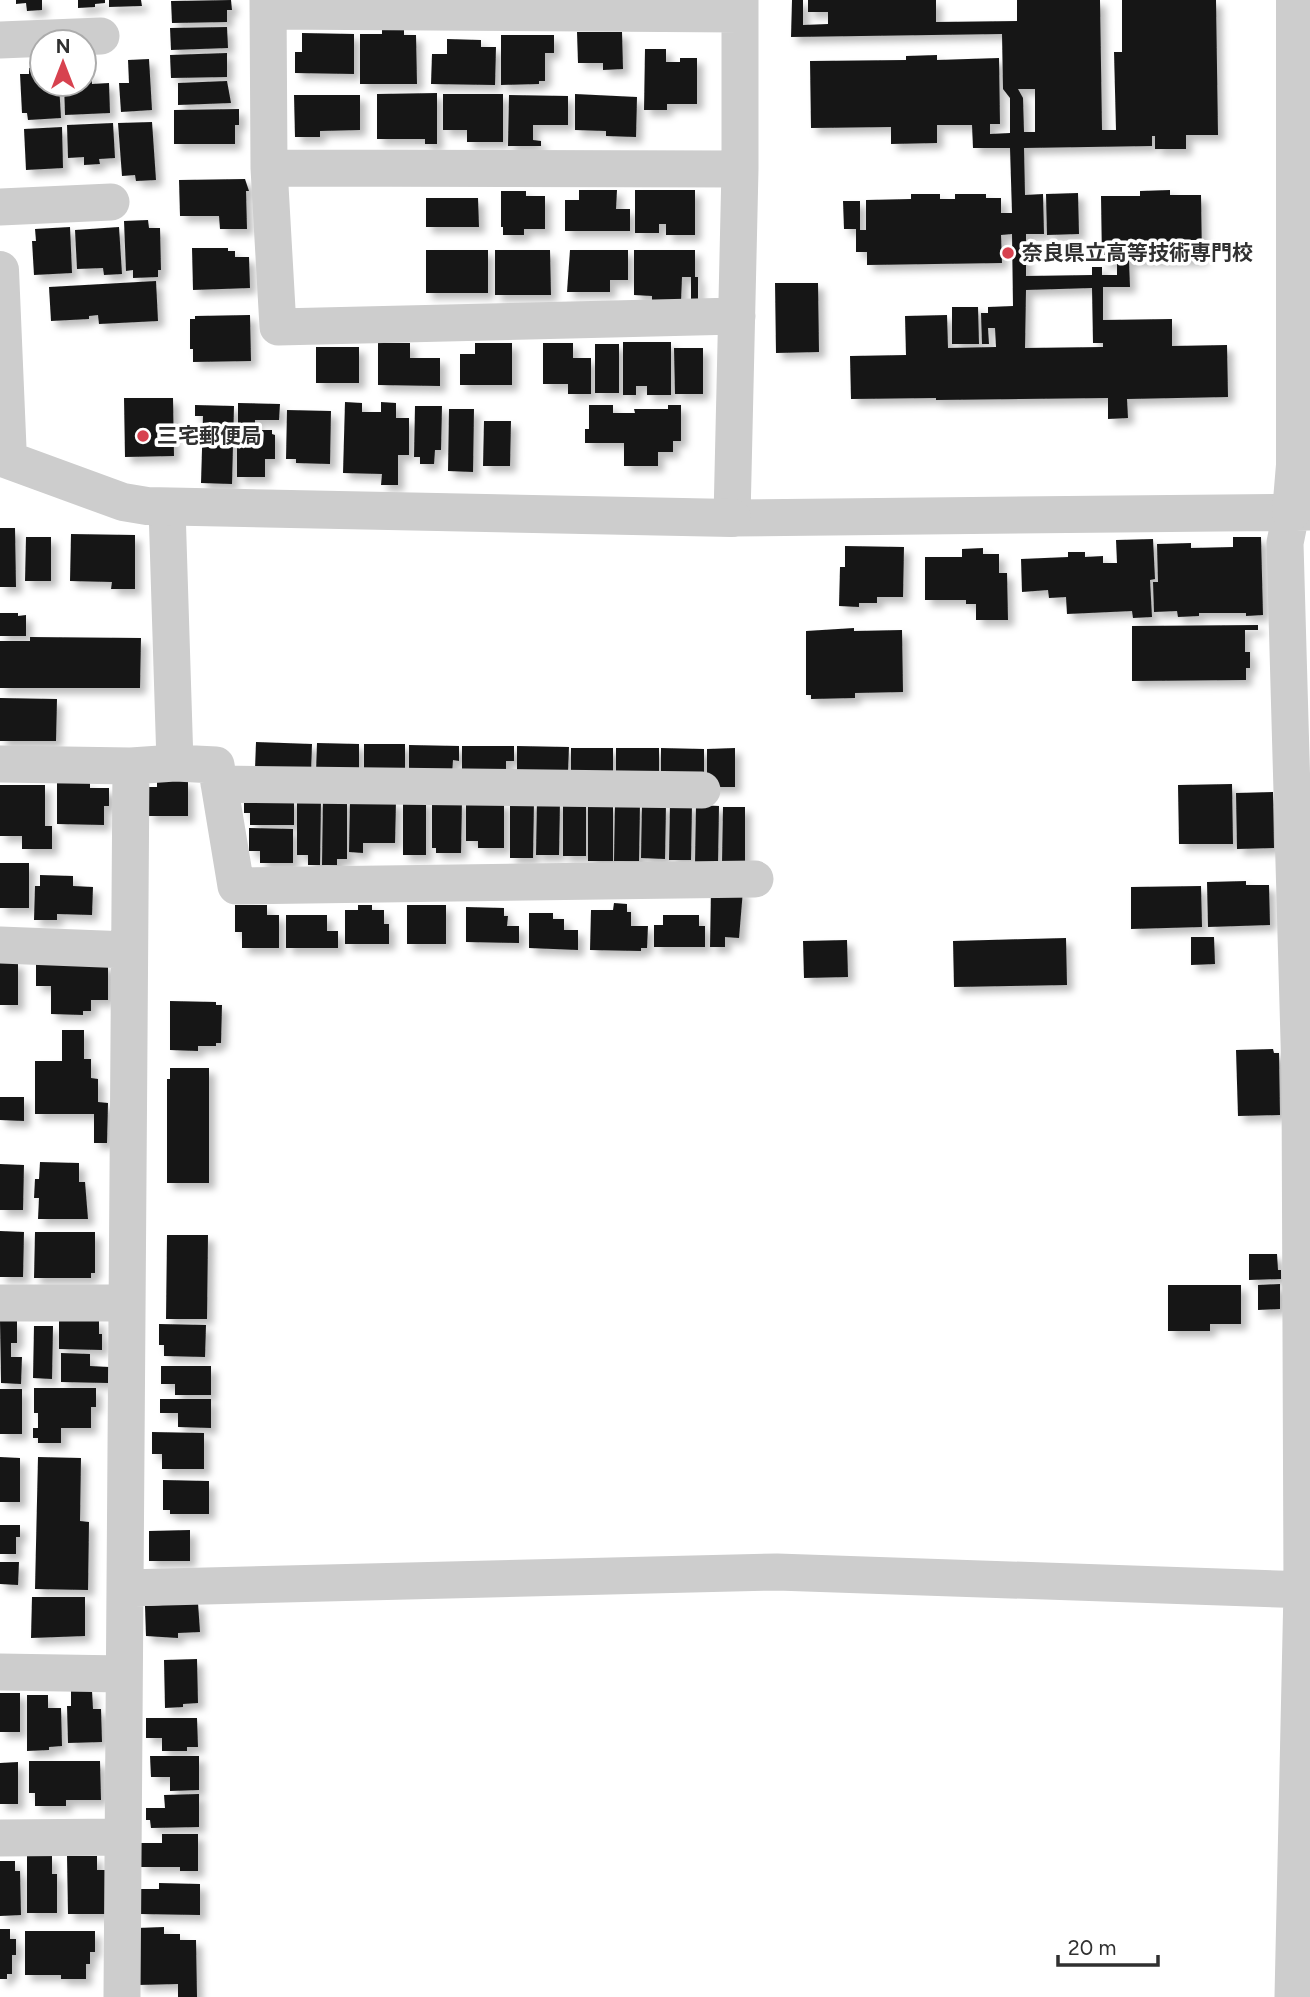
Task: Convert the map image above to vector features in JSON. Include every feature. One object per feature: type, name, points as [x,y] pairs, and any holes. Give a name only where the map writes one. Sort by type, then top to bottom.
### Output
[{"type":"street","points":[[1293,1997],[1306,1590],[1300,1076],[1303,955],[1285,543],[1301,513],[1295,465],[1296,0]]},
{"type":"street","points":[[732,518],[737,316],[740,169],[740,7],[268,5],[269,168],[278,327],[737,316]]},
{"type":"street","points":[[0,40],[102,36]]},
{"type":"street","points":[[269,168],[740,169]]},
{"type":"street","points":[[0,207],[111,202]]},
{"type":"street","points":[[0,270],[4,459],[123,502],[167,508],[732,518],[1301,513]]},
{"type":"street","points":[[167,508],[175,763]]},
{"type":"street","points":[[0,764],[216,765],[236,886],[755,879]]},
{"type":"street","points":[[122,1997],[131,765]]},
{"type":"street","points":[[219,784],[702,790]]},
{"type":"street","points":[[0,945],[128,950]]},
{"type":"street","points":[[0,1303],[126,1303]]},
{"type":"street","points":[[125,1588],[777,1572],[1306,1590]]},
{"type":"street","points":[[0,1672],[124,1674]]},
{"type":"street","points":[[0,1838],[123,1837]]},
{"type":"building","points":[[16,0],[42,0],[42,10],[27,11],[26,3],[16,4]]},
{"type":"building","points":[[78,0],[105,0],[105,3],[95,4],[95,7],[78,8]]},
{"type":"building","points":[[109,0],[141,0],[142,6],[109,7]]},
{"type":"building","points":[[231,0],[232,10],[227,10],[227,22],[172,23],[171,1]]},
{"type":"building","points":[[792,0],[803,0],[803,25],[828,24],[828,12],[808,12],[808,0],[936,0],[936,22],[1017,21],[1017,0],[1100,0],[1102,130],[1116,130],[1114,52],[1122,52],[1122,0],[1216,0],[1218,135],[1186,135],[1186,149],[1155,149],[1155,136],[1152,136],[1152,146],[1024,148],[1025,195],[1043,194],[1044,234],[1026,234],[1026,276],[1092,275],[1092,267],[1102,267],[1102,275],[1117,275],[1117,262],[1102,262],[1101,196],[1140,196],[1140,191],[1170,190],[1170,195],[1201,195],[1202,260],[1129,261],[1130,287],[1103,287],[1103,320],[1172,319],[1172,346],[1227,345],[1228,397],[1127,399],[1128,418],[1108,419],[1108,398],[851,399],[850,356],[906,355],[905,316],[947,315],[948,348],[996,347],[995,328],[988,328],[989,344],[982,344],[981,313],[988,313],[988,307],[1013,306],[1012,234],[1001,235],[1002,263],[867,265],[867,252],[856,252],[856,229],[844,229],[843,201],[860,201],[860,230],[866,230],[866,200],[911,199],[911,194],[940,194],[940,199],[955,199],[955,194],[986,194],[986,198],[1001,198],[1001,213],[1012,213],[1010,148],[973,148],[972,125],[937,125],[937,143],[891,144],[891,127],[811,128],[810,61],[906,60],[906,56],[937,55],[937,60],[999,58],[1000,124],[990,124],[990,134],[1010,133],[1010,98],[1003,89],[1002,34],[791,37]],"holes":[[[1018,89],[1035,89],[1035,132],[1024,132],[1023,98]],[[1092,288],[1093,343],[1103,343],[1103,347],[1025,348],[1026,290]]]},
{"type":"building","points":[[227,27],[228,48],[171,50],[170,28]]},
{"type":"building","points":[[382,30],[404,30],[404,35],[416,35],[417,84],[360,84],[360,34],[382,34]]},
{"type":"building","points":[[577,32],[622,32],[623,69],[603,70],[603,63],[578,63]]},
{"type":"building","points":[[302,33],[354,34],[354,74],[295,73],[295,52],[302,52]]},
{"type":"building","points":[[501,35],[554,35],[554,53],[545,53],[545,81],[539,81],[539,84],[501,85]]},
{"type":"building","points":[[447,39],[481,40],[481,47],[496,47],[495,85],[431,84],[432,54],[447,54]]},
{"type":"building","points":[[645,49],[666,49],[666,62],[680,62],[680,58],[697,58],[697,104],[667,104],[667,110],[644,110]]},
{"type":"building","points":[[227,53],[227,77],[171,78],[170,55]]},
{"type":"building","points":[[149,59],[152,110],[121,112],[119,83],[129,83],[128,60]]},
{"type":"building","points":[[20,74],[28,74],[28,98],[60,98],[61,118],[28,120],[27,113],[22,113]]},
{"type":"building","points":[[227,81],[231,103],[178,105],[178,83]]},
{"type":"building","points":[[109,83],[110,113],[65,115],[64,98],[98,98],[98,84]]},
{"type":"building","points":[[437,93],[437,144],[425,144],[425,139],[377,139],[377,94]]},
{"type":"building","points":[[443,94],[503,94],[503,142],[467,142],[467,130],[443,130]]},
{"type":"building","points":[[575,94],[637,97],[636,137],[606,136],[606,131],[575,130]]},
{"type":"building","points":[[294,95],[360,95],[360,130],[320,131],[320,137],[295,137]]},
{"type":"building","points":[[509,95],[568,96],[568,125],[533,125],[533,140],[541,141],[541,146],[508,146]]},
{"type":"building","points":[[239,109],[239,125],[235,125],[235,144],[174,144],[174,110]]},
{"type":"building","points":[[152,122],[156,180],[136,181],[135,175],[122,176],[118,123]]},
{"type":"building","points":[[113,123],[115,158],[99,159],[100,164],[84,165],[84,157],[68,158],[67,125]]},
{"type":"building","points":[[62,127],[63,168],[26,170],[24,129]]},
{"type":"building","points":[[245,179],[249,191],[246,191],[247,229],[220,229],[219,216],[180,216],[179,180]]},
{"type":"building","points":[[579,190],[617,190],[616,209],[630,209],[630,231],[565,231],[565,200],[579,200]]},
{"type":"building","points":[[635,190],[695,190],[695,235],[666,235],[666,224],[659,224],[659,233],[635,233]]},
{"type":"building","points":[[501,191],[526,191],[526,196],[545,196],[545,229],[524,229],[524,235],[503,235]]},
{"type":"building","points":[[1078,193],[1079,234],[1047,235],[1046,194]]},
{"type":"building","points":[[426,198],[478,198],[479,227],[426,227]]},
{"type":"building","points":[[148,220],[149,228],[160,228],[161,270],[158,270],[158,277],[133,278],[133,270],[126,271],[124,221]]},
{"type":"building","points":[[70,227],[72,273],[34,275],[32,241],[36,241],[35,229]]},
{"type":"building","points":[[119,227],[122,274],[104,275],[103,268],[77,269],[75,230]]},
{"type":"building","points":[[192,248],[228,248],[228,251],[235,251],[235,257],[249,257],[250,288],[193,290]]},
{"type":"building","points":[[426,250],[488,250],[488,293],[426,293]]},
{"type":"building","points":[[495,250],[550,250],[551,295],[495,295]]},
{"type":"building","points":[[570,250],[628,250],[628,280],[610,280],[610,292],[567,292]]},
{"type":"building","points":[[634,250],[695,250],[698,301],[691,301],[691,277],[682,277],[681,301],[652,301],[652,296],[634,295]]},
{"type":"building","points":[[156,281],[158,321],[99,324],[98,315],[89,316],[89,319],[51,321],[49,287]]},
{"type":"building","points":[[775,283],[818,283],[819,352],[776,353]]},
{"type":"building","points":[[952,307],[978,307],[979,344],[952,344]]},
{"type":"building","points":[[250,315],[251,361],[193,362],[190,319],[195,319],[195,316]]},
{"type":"building","points":[[623,342],[671,342],[671,395],[647,395],[647,386],[636,386],[636,395],[623,395]]},
{"type":"building","points":[[378,343],[410,343],[410,358],[440,358],[440,386],[378,385]]},
{"type":"building","points":[[475,343],[512,343],[512,385],[460,385],[460,354],[475,354]]},
{"type":"building","points":[[543,343],[573,343],[573,358],[591,358],[591,394],[568,394],[568,384],[543,384]]},
{"type":"building","points":[[595,344],[619,344],[619,393],[595,393]]},
{"type":"building","points":[[316,347],[359,347],[359,383],[316,383]]},
{"type":"building","points":[[674,348],[703,348],[703,394],[675,394]]},
{"type":"building","points":[[124,398],[173,398],[174,456],[125,457]]},
{"type":"building","points":[[345,402],[362,403],[362,412],[381,412],[381,402],[396,403],[396,418],[409,418],[409,455],[398,455],[398,485],[381,485],[382,474],[343,473]]},
{"type":"building","points":[[238,403],[280,404],[279,420],[255,420],[255,435],[238,435]]},
{"type":"building","points":[[195,405],[234,406],[232,484],[201,483],[203,416],[195,416]]},
{"type":"building","points":[[589,405],[613,405],[613,413],[635,413],[634,409],[668,409],[668,405],[681,405],[681,441],[673,441],[673,452],[658,452],[658,466],[624,466],[624,443],[585,443],[585,429],[589,429]]},
{"type":"building","points":[[415,406],[442,406],[441,450],[435,450],[434,464],[420,464],[420,457],[414,457]]},
{"type":"building","points":[[449,409],[474,409],[473,472],[448,471]]},
{"type":"building","points":[[287,410],[331,411],[330,464],[296,463],[296,459],[286,459]]},
{"type":"building","points":[[484,421],[511,421],[510,466],[483,466]]},
{"type":"building","points":[[257,430],[272,430],[275,435],[275,459],[265,459],[265,477],[237,477],[237,437],[257,437]]},
{"type":"building","points":[[0,528],[15,528],[16,587],[0,587]]},
{"type":"building","points":[[71,534],[135,535],[135,589],[111,589],[112,582],[70,581]]},
{"type":"building","points":[[26,537],[51,537],[51,581],[25,581]]},
{"type":"building","points":[[1233,537],[1261,537],[1263,615],[1199,613],[1199,616],[1178,617],[1177,611],[1154,612],[1153,582],[1158,582],[1157,544],[1191,543],[1191,548],[1233,547]]},
{"type":"building","points":[[1153,539],[1155,579],[1150,580],[1152,617],[1133,618],[1132,611],[1067,614],[1066,597],[1049,598],[1048,590],[1022,592],[1021,559],[1068,557],[1068,552],[1085,552],[1085,557],[1103,556],[1103,563],[1117,563],[1116,540]]},
{"type":"building","points":[[845,546],[904,547],[903,597],[877,597],[877,603],[859,603],[859,607],[839,606],[840,567],[845,567]]},
{"type":"building","points":[[983,548],[983,554],[999,554],[999,573],[1007,573],[1008,620],[976,620],[976,604],[966,604],[966,600],[925,600],[925,557],[962,557],[962,549]]},
{"type":"building","points":[[0,613],[26,615],[26,636],[0,636]]},
{"type":"building","points":[[1258,625],[1258,630],[1245,630],[1245,652],[1250,652],[1250,668],[1246,668],[1246,680],[1132,681],[1132,626]]},
{"type":"building","points":[[854,628],[854,631],[902,630],[903,692],[855,693],[855,698],[811,699],[811,695],[806,695],[806,631]]},
{"type":"building","points":[[30,637],[141,638],[140,688],[0,688],[0,641],[30,641]]},
{"type":"building","points":[[0,698],[57,699],[56,741],[0,741]]},
{"type":"building","points":[[256,742],[312,744],[311,772],[255,769]]},
{"type":"building","points":[[317,743],[359,744],[359,773],[316,772]]},
{"type":"building","points":[[364,744],[405,744],[405,774],[364,773]]},
{"type":"building","points":[[409,745],[459,746],[459,761],[453,760],[452,774],[409,774]]},
{"type":"building","points":[[462,746],[514,746],[514,761],[506,761],[506,775],[462,774]]},
{"type":"building","points":[[517,746],[569,747],[568,771],[517,770]]},
{"type":"building","points":[[571,748],[613,748],[613,777],[571,777]]},
{"type":"building","points":[[616,748],[659,748],[659,777],[616,777]]},
{"type":"building","points":[[661,748],[704,749],[704,777],[661,777]]},
{"type":"building","points":[[735,748],[735,787],[707,787],[707,749]]},
{"type":"building","points":[[157,780],[188,781],[188,816],[148,816],[148,787],[157,787]]},
{"type":"building","points":[[57,782],[90,783],[90,788],[109,788],[109,806],[104,806],[104,825],[57,824]]},
{"type":"building","points":[[1232,784],[1233,844],[1179,844],[1178,785]]},
{"type":"building","points":[[0,785],[45,785],[45,826],[52,826],[52,849],[22,849],[22,836],[0,836]]},
{"type":"building","points":[[1273,792],[1274,848],[1237,849],[1236,793]]},
{"type":"building","points":[[244,798],[294,798],[294,825],[250,825],[250,813],[244,813]]},
{"type":"building","points":[[297,798],[321,798],[320,865],[308,865],[308,855],[297,855]]},
{"type":"building","points":[[323,798],[347,798],[347,859],[337,859],[337,865],[322,865]]},
{"type":"building","points":[[403,799],[426,800],[426,855],[403,855]]},
{"type":"building","points":[[350,800],[396,801],[395,843],[363,843],[363,853],[349,852]]},
{"type":"building","points":[[432,800],[462,800],[461,853],[436,853],[436,848],[432,848]]},
{"type":"building","points":[[537,800],[560,801],[559,855],[536,855]]},
{"type":"building","points":[[563,800],[586,800],[586,856],[563,856]]},
{"type":"building","points":[[510,801],[534,801],[533,858],[510,858]]},
{"type":"building","points":[[466,802],[504,802],[504,848],[478,848],[478,841],[466,841]]},
{"type":"building","points":[[588,803],[613,803],[613,861],[588,861]]},
{"type":"building","points":[[615,803],[640,803],[639,861],[614,861]]},
{"type":"building","points":[[670,803],[692,804],[691,860],[669,860]]},
{"type":"building","points":[[642,804],[666,804],[665,859],[641,858]]},
{"type":"building","points":[[696,805],[719,806],[718,863],[695,863]]},
{"type":"building","points":[[723,807],[745,807],[745,863],[722,863]]},
{"type":"building","points":[[249,828],[293,829],[293,863],[260,863],[260,851],[249,851]]},
{"type":"building","points":[[0,863],[29,863],[29,908],[0,908]]},
{"type":"building","points":[[40,875],[73,876],[73,886],[93,887],[92,915],[57,914],[57,920],[34,920],[35,886],[40,886]]},
{"type":"building","points":[[1246,881],[1246,885],[1269,885],[1270,925],[1208,927],[1207,882]]},
{"type":"building","points":[[1201,886],[1202,927],[1131,929],[1131,887]]},
{"type":"building","points":[[711,889],[743,890],[739,938],[725,937],[725,947],[710,947]]},
{"type":"building","points":[[614,903],[627,904],[627,912],[631,912],[631,926],[648,926],[647,948],[641,948],[641,951],[590,950],[591,910],[613,910]]},
{"type":"building","points":[[235,905],[267,905],[267,915],[279,915],[279,948],[242,948],[242,932],[235,932]]},
{"type":"building","points":[[358,905],[372,905],[372,910],[384,910],[384,924],[389,924],[389,944],[345,944],[345,910],[358,910]]},
{"type":"building","points":[[407,905],[446,905],[446,944],[407,944]]},
{"type":"building","points":[[466,907],[504,908],[504,916],[508,916],[507,926],[519,926],[519,943],[466,942]]},
{"type":"building","points":[[529,913],[553,913],[553,919],[564,919],[564,930],[578,930],[578,950],[529,948]]},
{"type":"building","points":[[286,915],[327,915],[327,931],[338,931],[338,948],[286,948]]},
{"type":"building","points":[[663,915],[699,915],[699,926],[705,926],[705,947],[654,947],[654,925],[663,925]]},
{"type":"building","points":[[1191,937],[1214,937],[1215,964],[1191,965]]},
{"type":"building","points":[[1066,938],[1067,985],[954,987],[953,941]]},
{"type":"building","points":[[847,940],[848,977],[804,978],[803,941]]},
{"type":"building","points":[[36,959],[108,964],[108,1000],[91,1000],[91,1011],[83,1011],[83,1015],[51,1014],[51,986],[36,986]]},
{"type":"building","points":[[0,962],[18,962],[18,1005],[0,1005]]},
{"type":"building","points":[[170,1001],[216,1002],[216,1005],[222,1005],[221,1043],[216,1043],[216,1046],[198,1046],[198,1051],[170,1050]]},
{"type":"building","points":[[62,1030],[84,1030],[84,1059],[91,1059],[91,1078],[98,1079],[98,1102],[108,1103],[107,1143],[94,1143],[94,1114],[35,1114],[35,1061],[62,1061]]},
{"type":"building","points":[[1273,1049],[1274,1053],[1279,1053],[1280,1115],[1238,1116],[1236,1050]]},
{"type":"building","points":[[170,1068],[209,1068],[209,1183],[167,1183],[167,1079],[170,1079]]},
{"type":"building","points":[[0,1097],[24,1097],[24,1121],[0,1120]]},
{"type":"building","points":[[40,1162],[79,1163],[79,1182],[85,1182],[88,1219],[38,1219],[39,1198],[34,1198],[35,1179],[39,1179]]},
{"type":"building","points":[[0,1164],[24,1165],[23,1210],[0,1210]]},
{"type":"building","points":[[0,1231],[24,1232],[23,1277],[0,1277]]},
{"type":"building","points":[[35,1232],[95,1232],[95,1273],[91,1273],[91,1278],[34,1278]]},
{"type":"building","points":[[167,1235],[208,1235],[207,1319],[166,1319]]},
{"type":"building","points":[[1249,1254],[1277,1254],[1281,1279],[1249,1280]]},
{"type":"building","points":[[1280,1284],[1280,1309],[1258,1310],[1258,1285]]},
{"type":"building","points":[[1168,1285],[1241,1285],[1241,1324],[1210,1324],[1210,1331],[1168,1331]]},
{"type":"building","points":[[59,1320],[99,1320],[102,1350],[59,1349]]},
{"type":"building","points":[[0,1321],[17,1321],[17,1343],[11,1343],[11,1357],[22,1357],[21,1384],[1,1383]]},
{"type":"building","points":[[159,1324],[206,1325],[205,1357],[164,1356],[164,1345],[159,1345]]},
{"type":"building","points":[[34,1326],[53,1326],[52,1379],[33,1378]]},
{"type":"building","points":[[61,1353],[90,1354],[90,1366],[109,1367],[108,1383],[61,1382]]},
{"type":"building","points":[[161,1366],[211,1366],[211,1395],[175,1395],[175,1384],[161,1384]]},
{"type":"building","points":[[34,1388],[96,1388],[96,1407],[91,1407],[91,1428],[61,1428],[61,1443],[38,1443],[38,1438],[33,1438],[33,1428],[38,1428],[38,1413],[34,1413]]},
{"type":"building","points":[[0,1389],[22,1389],[22,1434],[0,1434]]},
{"type":"building","points":[[160,1399],[211,1399],[211,1428],[178,1427],[178,1413],[160,1413]]},
{"type":"building","points":[[152,1432],[204,1433],[204,1469],[162,1469],[162,1454],[152,1454]]},
{"type":"building","points":[[0,1457],[20,1458],[20,1502],[0,1502]]},
{"type":"building","points":[[38,1457],[81,1458],[80,1521],[89,1522],[88,1590],[35,1589]]},
{"type":"building","points":[[163,1480],[209,1481],[209,1514],[170,1514],[170,1510],[163,1510]]},
{"type":"building","points":[[0,1525],[20,1525],[20,1537],[16,1537],[16,1554],[0,1554]]},
{"type":"building","points":[[190,1530],[190,1561],[149,1561],[149,1531]]},
{"type":"building","points":[[0,1562],[19,1562],[18,1585],[0,1584]]},
{"type":"building","points":[[32,1597],[85,1597],[85,1636],[31,1638]]},
{"type":"building","points":[[198,1603],[200,1632],[178,1633],[178,1638],[146,1636],[145,1606]]},
{"type":"building","points":[[197,1659],[198,1703],[165,1708],[164,1660]]},
{"type":"building","points":[[71,1691],[92,1691],[93,1709],[101,1709],[102,1742],[68,1743],[67,1706],[71,1706]]},
{"type":"building","points":[[0,1693],[20,1693],[20,1732],[0,1732]]},
{"type":"building","points":[[27,1695],[48,1695],[48,1708],[61,1708],[62,1746],[49,1747],[49,1750],[27,1751]]},
{"type":"building","points":[[146,1718],[197,1718],[198,1747],[187,1747],[187,1751],[162,1751],[162,1738],[146,1738]]},
{"type":"building","points":[[150,1756],[199,1756],[199,1790],[170,1791],[170,1777],[151,1777]]},
{"type":"building","points":[[29,1761],[100,1761],[101,1800],[66,1800],[66,1806],[35,1806],[35,1793],[29,1793]]},
{"type":"building","points":[[18,1762],[18,1804],[0,1804],[0,1763]]},
{"type":"building","points":[[199,1794],[199,1827],[151,1828],[150,1820],[146,1820],[146,1808],[165,1808],[164,1795]]},
{"type":"building","points":[[162,1834],[198,1834],[198,1871],[180,1871],[180,1867],[141,1867],[141,1843],[162,1843]]},
{"type":"building","points":[[27,1856],[52,1856],[52,1874],[57,1874],[57,1913],[27,1913]]},
{"type":"building","points":[[67,1856],[97,1856],[97,1870],[106,1870],[106,1914],[68,1914]]},
{"type":"building","points":[[0,1861],[15,1861],[15,1871],[20,1871],[21,1915],[0,1916]]},
{"type":"building","points":[[159,1883],[200,1884],[200,1915],[140,1914],[141,1889],[159,1889]]},
{"type":"building","points":[[164,1927],[164,1934],[180,1934],[180,1940],[196,1940],[197,1997],[178,1997],[178,1984],[138,1985],[137,1928]]},
{"type":"building","points":[[0,1929],[10,1929],[10,1939],[16,1939],[16,1955],[12,1955],[12,1974],[7,1974],[7,1979],[0,1979]]},
{"type":"building","points":[[25,1931],[95,1931],[95,1952],[90,1952],[90,1964],[86,1964],[86,1979],[61,1979],[61,1975],[25,1975]]},
{"type":"place","name":"奈良県立高等技術専門校","points":[[1008,253]]},
{"type":"place","name":"三宅郵便局","points":[[143,436]]}]
